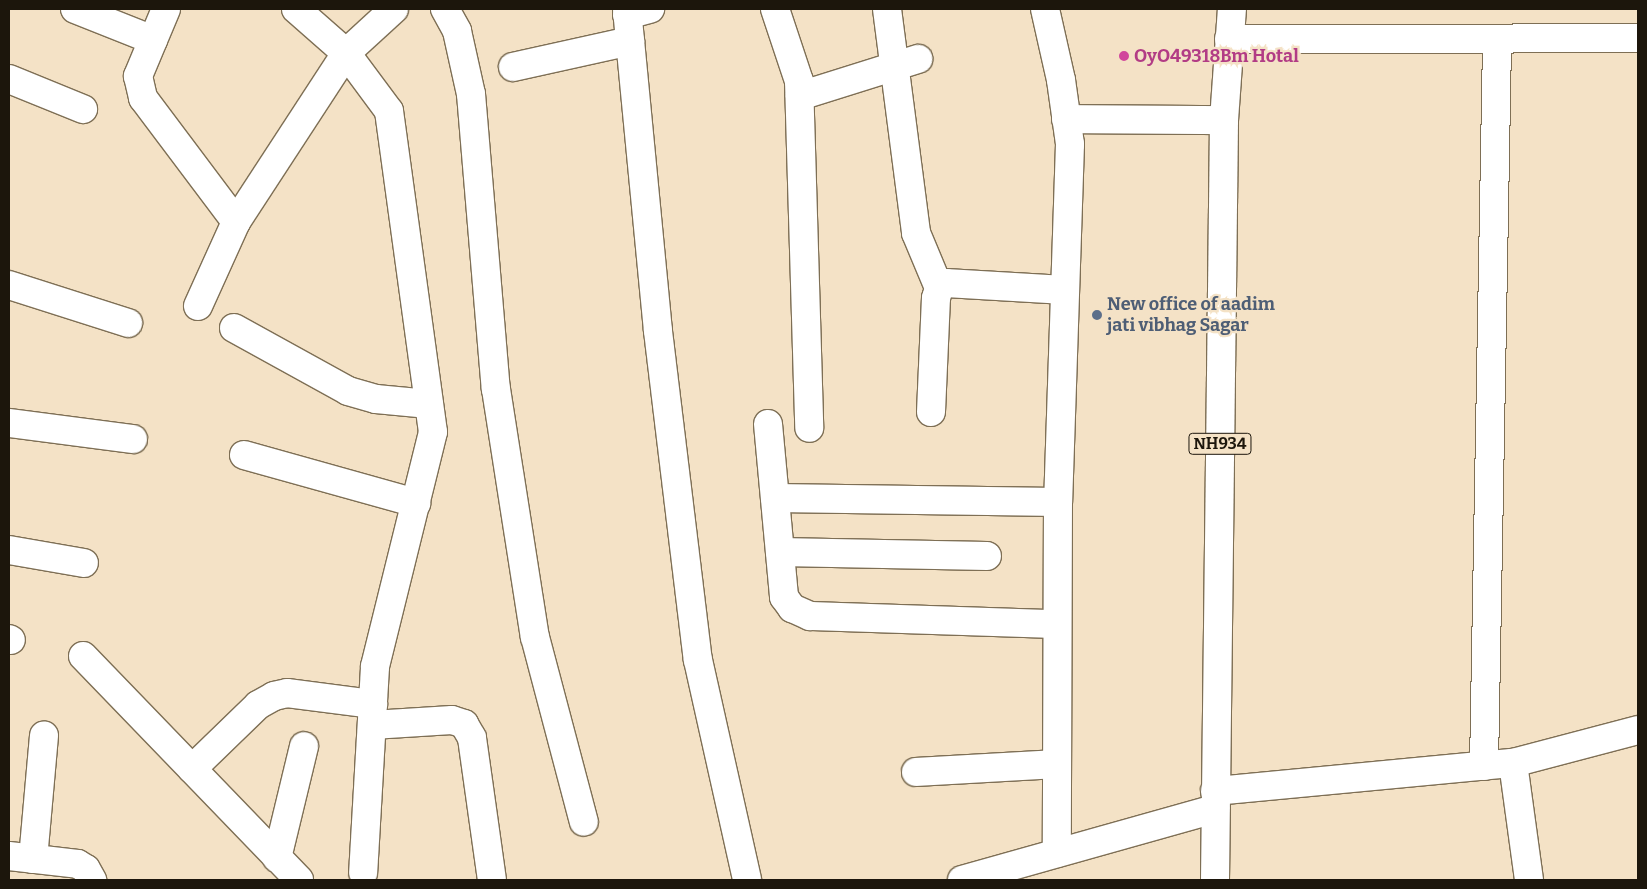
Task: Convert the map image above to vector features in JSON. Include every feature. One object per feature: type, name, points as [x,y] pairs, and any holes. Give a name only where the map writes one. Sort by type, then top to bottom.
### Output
[{"type":"main road","points":[[75,9],[153,40]]},
{"type":"main road","points":[[166,9],[138,76],[143,98],[236,222]]},
{"type":"main road","points":[[296,9],[346,53],[389,111],[433,432],[375,667],[362,872]]},
{"type":"main road","points":[[198,306],[236,222],[346,53],[394,9]]},
{"type":"main road","points":[[445,9],[456,31],[471,94],[496,389],[534,627],[584,822]]},
{"type":"main road","points":[[775,9],[800,81],[809,428]]},
{"type":"main road","points":[[887,9],[906,62],[916,233],[939,288],[936,298],[931,412]]},
{"type":"main road","points":[[1045,9],[1070,144],[1058,502],[1056,624],[1057,853]]},
{"type":"main road","name":"NH934","points":[[1215,880],[1224,120],[1232,9]]},
{"type":"main road","points":[[513,67],[633,18],[658,331],[698,660],[747,880]]},
{"type":"main road","points":[[1230,39],[1497,40],[1638,38]]},
{"type":"main road","points":[[1484,766],[1497,40]]},
{"type":"main road","points":[[800,96],[906,62]]},
{"type":"main road","points":[[9,80],[83,109]]},
{"type":"main road","points":[[1066,119],[1224,120]]},
{"type":"main road","points":[[939,288],[947,283],[1064,290]]},
{"type":"main road","points":[[9,285],[128,323]]},
{"type":"main road","points":[[234,328],[348,390],[376,399],[430,404]]},
{"type":"main road","points":[[9,422],[133,439]]},
{"type":"main road","points":[[768,424],[784,597],[792,608],[810,616],[1056,624]]},
{"type":"main road","points":[[244,455],[416,502]]},
{"type":"main road","points":[[775,498],[1058,502]]},
{"type":"main road","points":[[9,550],[84,563]]},
{"type":"main road","points":[[780,552],[987,556]]},
{"type":"main road","points":[[83,656],[299,880]]},
{"type":"main road","points":[[192,769],[258,705],[274,696],[287,694],[372,714],[452,720],[464,724],[472,738],[492,880]]},
{"type":"main road","points":[[962,880],[1057,853],[1215,800],[1513,763],[1638,730]]},
{"type":"main road","points":[[44,735],[21,857],[78,864],[86,869],[92,880]]},
{"type":"main road","points":[[277,858],[304,746]]},
{"type":"main road","points":[[1513,763],[1529,880]]},
{"type":"main road","points":[[916,772],[1057,764]]},
{"type":"place","name":"OyO49318Bm Hotal","points":[[1124,56]]},
{"type":"place","name":"New office of aadim jati vibhag Sagar","points":[[1097,315]]}]
